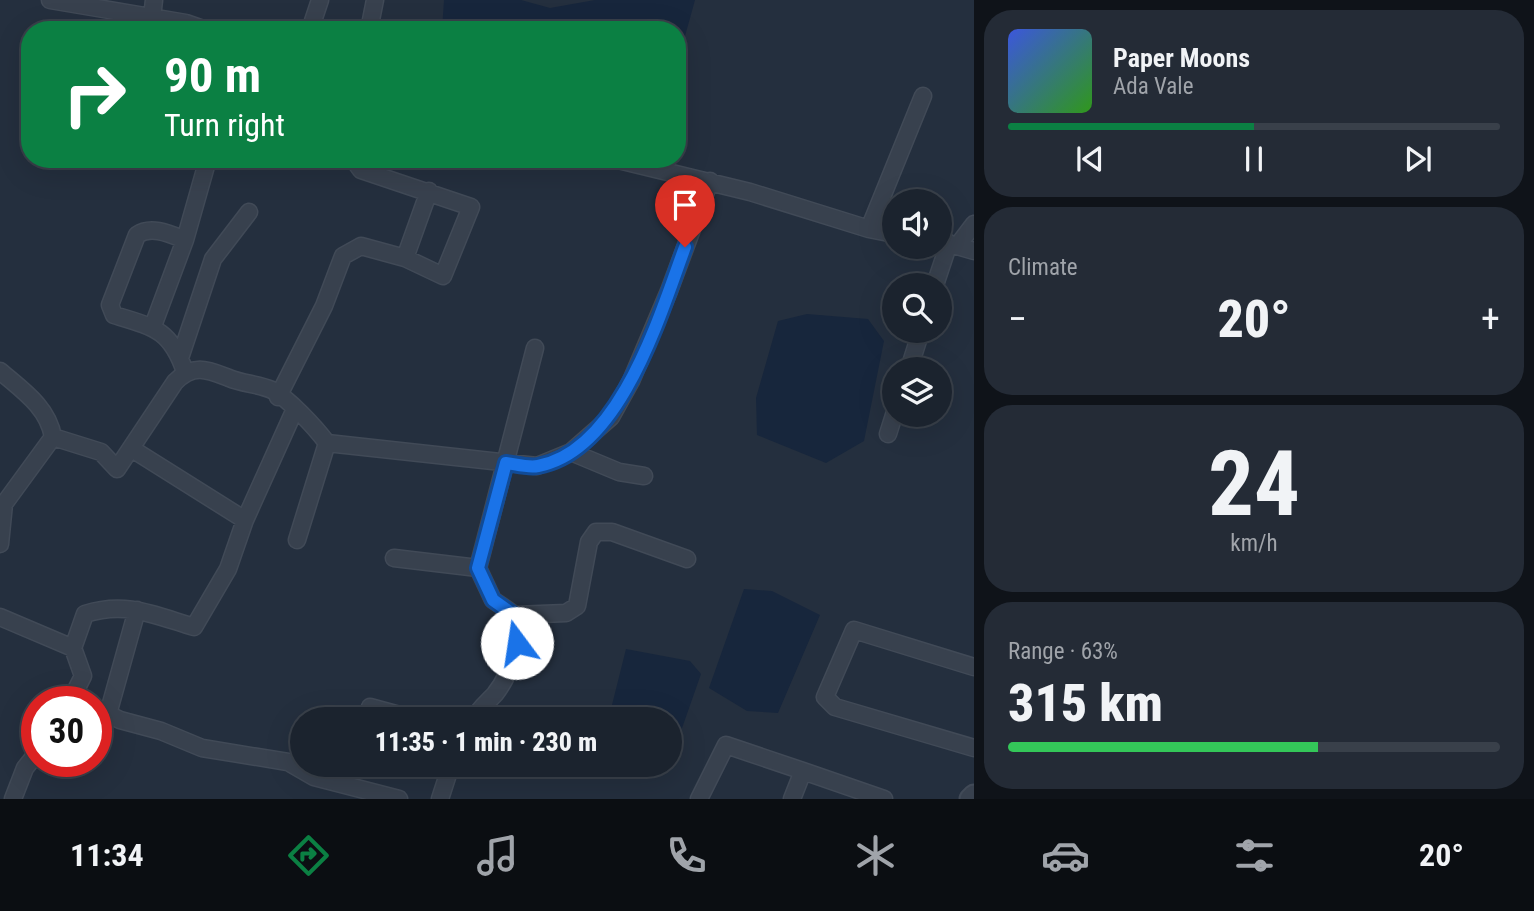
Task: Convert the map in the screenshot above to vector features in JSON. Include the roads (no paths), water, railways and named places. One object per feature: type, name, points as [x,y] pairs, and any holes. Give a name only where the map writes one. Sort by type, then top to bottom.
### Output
[{"type":"street","points":[[50,0],[165,21]]},
{"type":"street","points":[[152,18],[154,0]]},
{"type":"street","points":[[313,21],[320,0]]},
{"type":"street","points":[[371,21],[375,0]]},
{"type":"street","points":[[869,229],[923,96]]},
{"type":"street","points":[[153,326],[184,240],[205,168]]},
{"type":"street","points":[[278,397],[324,306],[344,256],[361,246],[405,258],[443,276],[471,207],[360,168]]},
{"type":"street","points":[[653,168],[710,181],[882,232]]},
{"type":"street","points":[[183,365],[207,368],[230,379],[274,391],[314,426],[327,443],[537,466],[570,452],[611,417],[631,381],[669,291],[710,181]]},
{"type":"street","points":[[405,258],[429,191]]},
{"type":"street","points":[[53,437],[101,452],[117,468],[132,449],[183,365],[213,259],[249,212]]},
{"type":"street","points":[[952,241],[974,223]]},
{"type":"street","points":[[183,365],[170,339],[153,326],[114,315],[110,306],[137,235],[142,232],[163,231],[184,240]]},
{"type":"street","points":[[952,244],[974,251]]},
{"type":"street","points":[[535,348],[478,568],[493,600],[514,615],[566,614],[577,606],[589,542],[596,532],[612,532],[687,559]]},
{"type":"street","points":[[0,371],[41,409],[51,425],[53,437],[4,504],[0,544]]},
{"type":"street","points":[[78,686],[83,676],[73,648],[85,614],[105,608],[137,610],[194,627],[228,569],[245,520],[295,409]]},
{"type":"street","points":[[888,435],[890,427]]},
{"type":"street","points":[[296,540],[327,443]]},
{"type":"street","points":[[132,449],[245,520]]},
{"type":"street","points":[[570,452],[619,472],[644,476]]},
{"type":"street","points":[[394,558],[478,568]]},
{"type":"street","points":[[111,686],[137,610]]},
{"type":"street","points":[[486,707],[510,667],[517,643],[514,615]]},
{"type":"street","points":[[0,617],[73,648]]},
{"type":"street","points":[[974,667],[854,630],[825,697],[835,707],[974,748]]},
{"type":"street","points":[[112,715],[202,748],[288,762],[314,778],[398,799]]},
{"type":"street","points":[[699,799],[726,745],[884,799]]},
{"type":"street","points":[[792,799],[803,771]]},
{"type":"street","points":[[13,799],[22,777]]},
{"type":"street","points":[[440,799],[447,777]]},
{"type":"street","points":[[970,799],[974,795]]},
{"type":"water","points":[[444,0],[521,0],[550,8],[595,0],[695,0],[686,32],[686,21],[443,21]]},
{"type":"water","points":[[807,314],[868,319],[882,338],[884,343],[864,441],[826,463],[757,435],[756,398],[778,321]]},
{"type":"water","points":[[744,589],[772,591],[820,615],[778,713],[747,711],[709,688]]},
{"type":"water","points":[[626,649],[690,661],[701,674],[682,728],[682,707],[612,707]]}]
